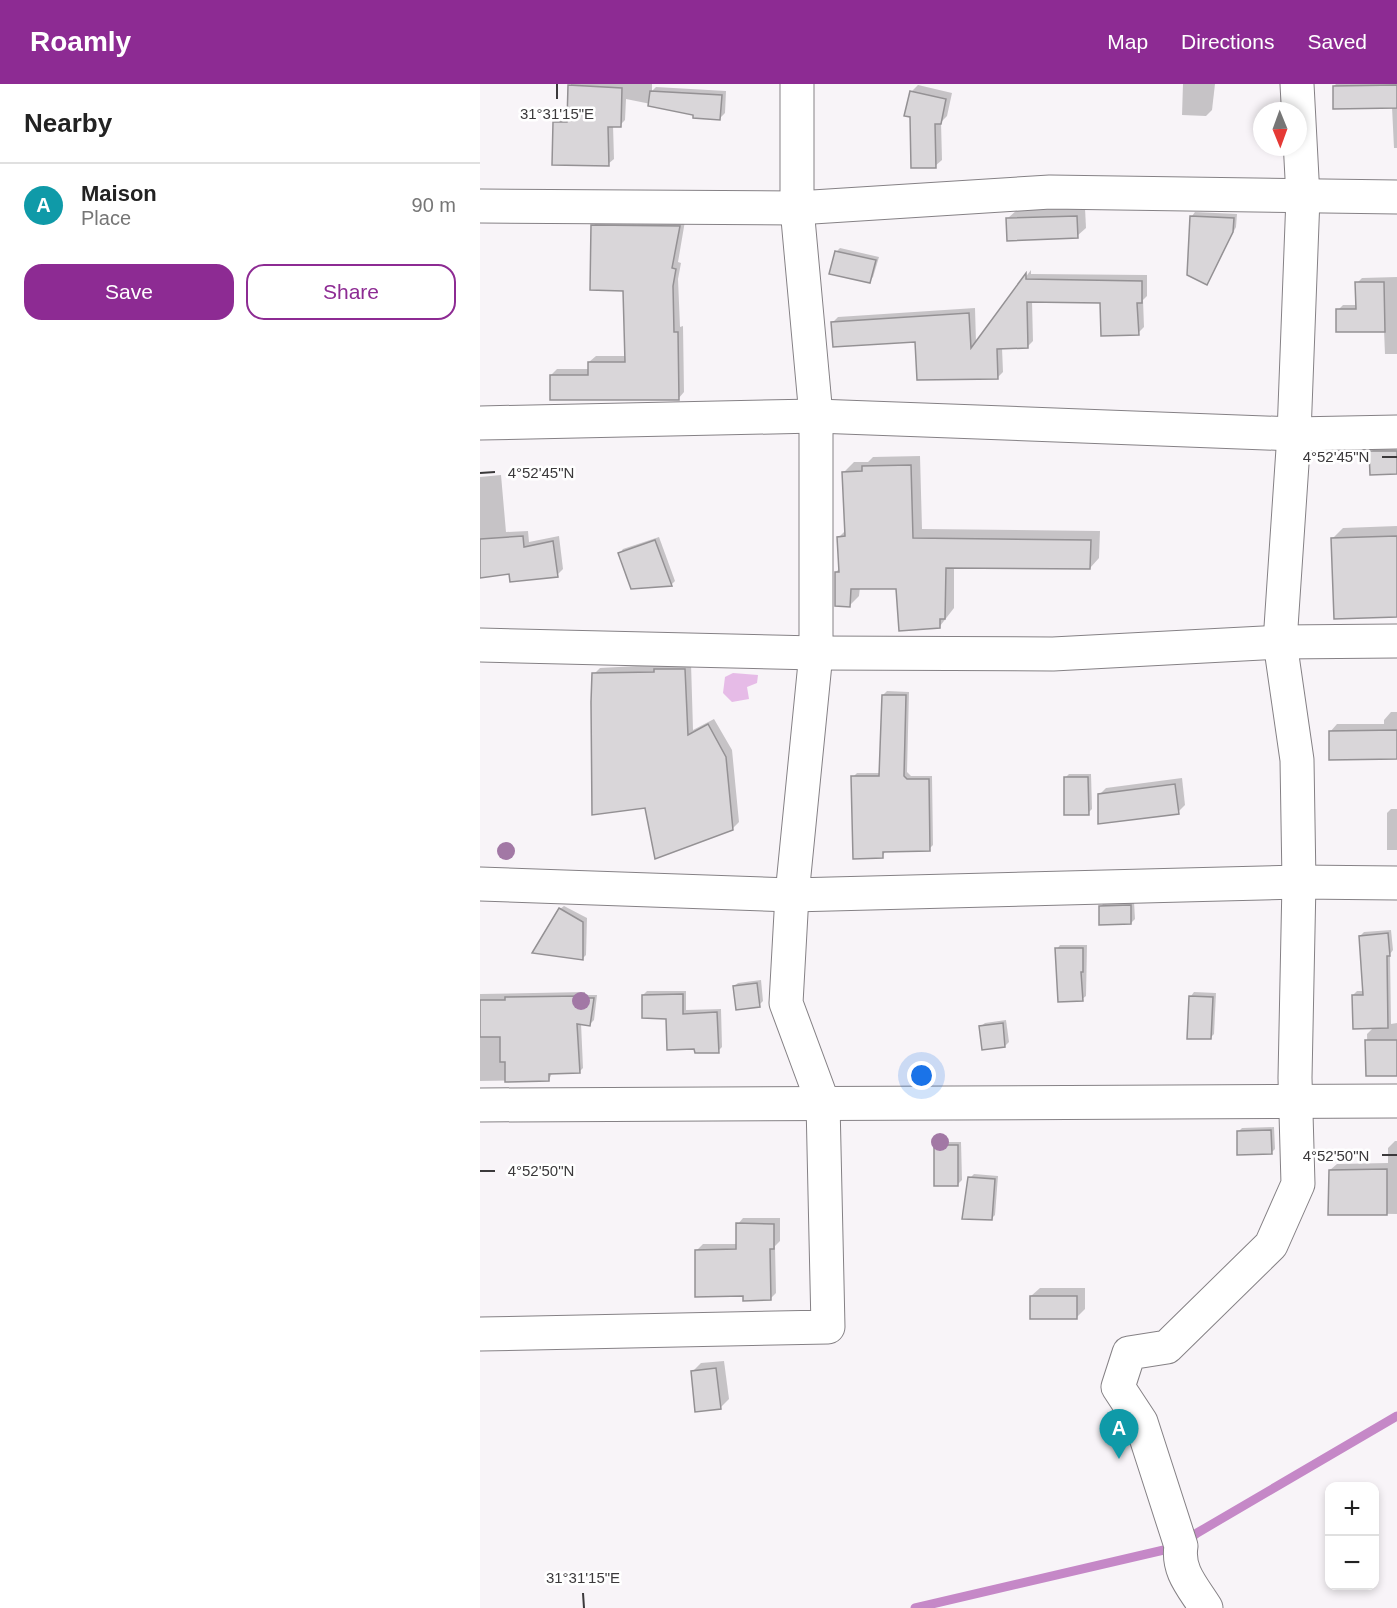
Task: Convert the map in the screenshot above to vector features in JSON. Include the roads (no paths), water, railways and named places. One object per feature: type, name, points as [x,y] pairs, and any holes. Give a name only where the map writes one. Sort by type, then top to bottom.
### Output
[{"type":"street","points":[[480,1334],[828,1327],[823,1103],[786,1003],[792,895],[816,652],[816,416],[797,208],[797,84]]},
{"type":"street","points":[[1206,1608],[1182,1572],[1179,1561],[1180,1546],[1141,1422],[1118,1387],[1129,1353],[1167,1347],[1271,1245],[1298,1184],[1295,1101],[1299,882],[1297,760],[1280,642],[1294,434],[1303,197],[1297,84]]},
{"type":"street","points":[[480,206],[797,208],[1050,192],[1397,197]]},
{"type":"street","points":[[480,423],[816,416],[1294,434],[1397,432]]},
{"type":"street","points":[[480,645],[1053,654],[1280,642],[1397,640]]},
{"type":"street","points":[[480,884],[792,895],[1299,882],[1397,883]]},
{"type":"street","points":[[480,1105],[1397,1101]]},
{"type":"waterway","points":[[915,1608],[1181,1546],[1197,1533],[1397,1416]]},
{"type":"place","name":"Maison","points":[[1119,1459]]}]
